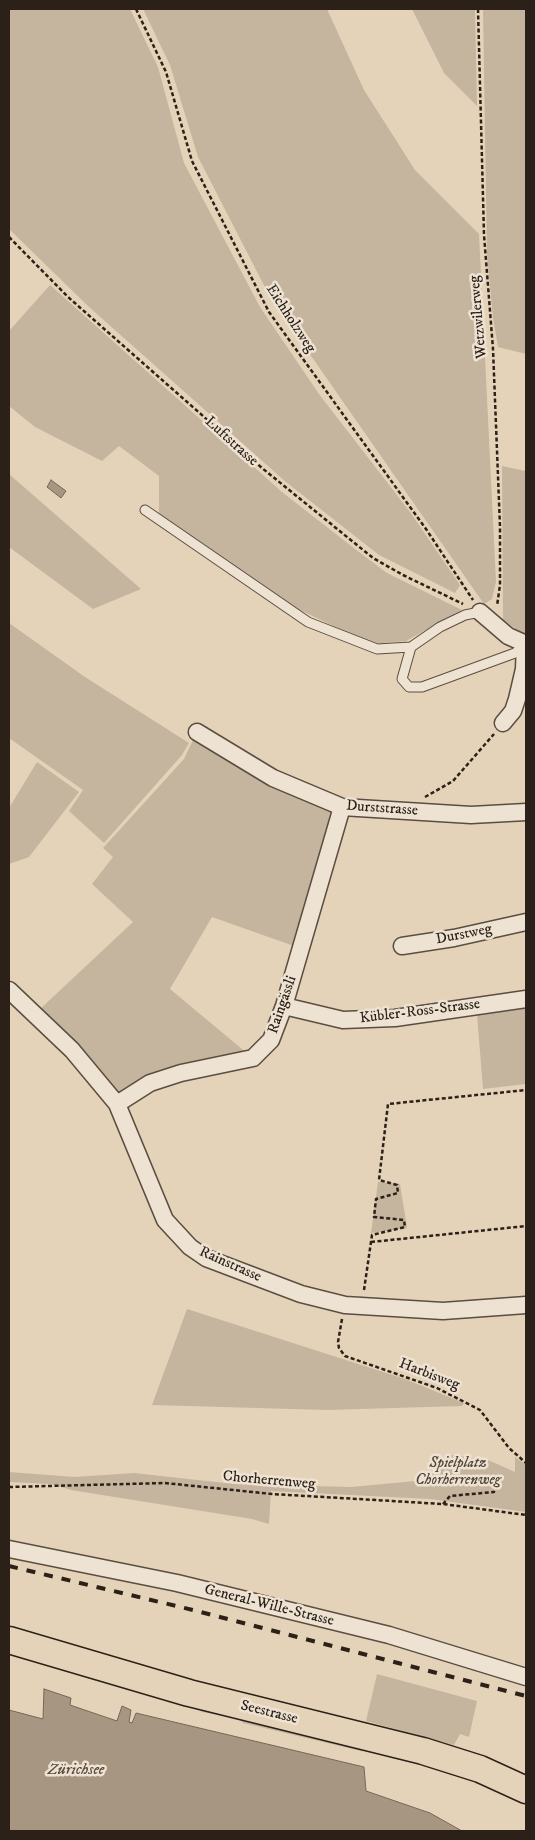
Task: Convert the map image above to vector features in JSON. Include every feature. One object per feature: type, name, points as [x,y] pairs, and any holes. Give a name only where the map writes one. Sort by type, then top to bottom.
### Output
[{"type":"main road","name":"Seestrasse","points":[[9,1640],[189,1692],[461,1762],[526,1790]]},
{"type":"street","points":[[485,616],[508,636],[526,644],[524,669],[517,699],[513,711],[503,723]]},
{"type":"street","name":"Durststrasse","points":[[197,732],[273,778],[342,807],[471,815],[526,812]]},
{"type":"street","name":"Raingässli","points":[[118,1104],[150,1084],[181,1072],[253,1058],[271,1040],[284,1006],[342,807]]},
{"type":"street","name":"Durstweg","points":[[402,946],[454,938],[526,922]]},
{"type":"street","name":"Rainstrasse","points":[[9,990],[72,1050],[118,1104],[157,1205],[165,1220],[190,1247],[225,1266],[322,1301],[362,1307],[443,1311],[526,1305]]},
{"type":"street","name":"Kübler-Ross-Strasse","points":[[284,1006],[343,1020],[395,1018],[526,999]]},
{"type":"street","name":"General-Wille-Strasse","points":[[9,1548],[177,1583],[389,1635],[526,1677]]},
{"type":"lane","points":[[145,510],[308,622],[377,650],[411,648],[440,627],[464,615],[485,616]]},
{"type":"lane","points":[[411,648],[402,679],[409,687],[422,687],[515,653],[526,644]]},
{"type":"path","name":"Eichholzweg","points":[[136,9],[166,72],[192,161],[269,312],[458,574],[485,616]]},
{"type":"path","name":"Wetzwilerweg","points":[[478,9],[484,236],[493,350],[500,527],[500,585],[496,606],[485,616]]},
{"type":"path","name":"Luftstrasse","points":[[9,237],[68,297],[254,462],[373,558],[485,616]]},
{"type":"path","points":[[392,810],[432,793],[453,780],[503,723]]},
{"type":"path","points":[[362,1307],[372,1235],[405,1227],[404,1220],[374,1217],[376,1199],[398,1193],[397,1185],[379,1180],[388,1104],[526,1090]]},
{"type":"path","points":[[371,1242],[526,1226]]},
{"type":"path","name":"Harbisweg","points":[[343,1312],[338,1348],[345,1356],[437,1388],[480,1410],[509,1448],[526,1463]]},
{"type":"path","points":[[443,1504],[450,1496],[494,1492],[495,1482],[463,1478]]},
{"type":"path","name":"Chorherrenweg","points":[[9,1487],[165,1483],[272,1494],[443,1504],[526,1515]]},
{"type":"green space","points":[[9,9],[130,9],[158,67],[184,163],[260,307],[319,394],[410,512],[460,585],[455,593],[379,555],[286,482],[89,307],[9,229]]},
{"type":"green space","points":[[143,9],[327,9],[364,90],[415,170],[479,234],[496,582],[492,599],[484,604],[270,297],[198,157],[170,65]]},
{"type":"green space","points":[[412,9],[475,9],[477,106],[444,73]]},
{"type":"green space","points":[[483,9],[526,9],[526,354],[498,347],[493,318],[487,255]]},
{"type":"green space","points":[[50,285],[282,492],[387,573],[462,610],[406,641],[371,644],[296,608],[177,529],[159,513],[159,476],[119,446],[102,461],[35,427],[9,406],[9,331]]},
{"type":"green space","points":[[502,466],[526,471],[526,636],[503,620]]},
{"type":"green space","points":[[9,474],[141,589],[93,609],[9,547]]},
{"type":"green space","points":[[9,623],[85,677],[189,743],[182,755],[104,843],[69,811],[83,790],[9,738]]},
{"type":"green space","points":[[193,740],[268,783],[336,810],[294,946],[212,917],[170,989],[248,1054],[119,1097],[39,1010],[133,922],[92,884],[113,857],[103,848],[184,759]]},
{"type":"green space","points":[[37,762],[79,792],[29,857],[9,864],[9,808]]},
{"type":"green space","points":[[526,1006],[526,1084],[483,1089],[477,1014]]},
{"type":"green space","points":[[378,1182],[400,1184],[407,1228],[371,1233]]},
{"type":"green space","points":[[187,1309],[405,1379],[464,1403],[462,1406],[327,1410],[152,1405]]},
{"type":"green space","name":"Spielplatz Chorherrenweg","points":[[452,1455],[488,1460],[515,1472],[515,1457],[526,1465],[526,1512],[430,1499],[271,1491],[269,1524],[252,1519],[71,1490],[51,1484],[9,1482],[9,1472],[75,1477],[134,1473],[234,1484],[351,1487],[426,1480]]},
{"type":"green space","points":[[377,1674],[477,1701],[469,1737],[460,1734],[454,1745],[366,1721]]},
{"type":"green space","points":[[195,1707],[366,1750],[361,1751],[243,1723],[239,1719],[202,1712]]},
{"type":"water","points":[[51,480],[66,491],[61,498],[47,487]]},
{"type":"water","name":"Zürichsee","points":[[44,1689],[71,1698],[70,1705],[117,1721],[122,1706],[131,1710],[129,1722],[132,1723],[136,1713],[364,1767],[366,1791],[430,1813],[462,1831],[9,1831],[9,1710],[43,1719]]},
{"type":"railway","points":[[9,1566],[193,1610],[526,1696]]}]
